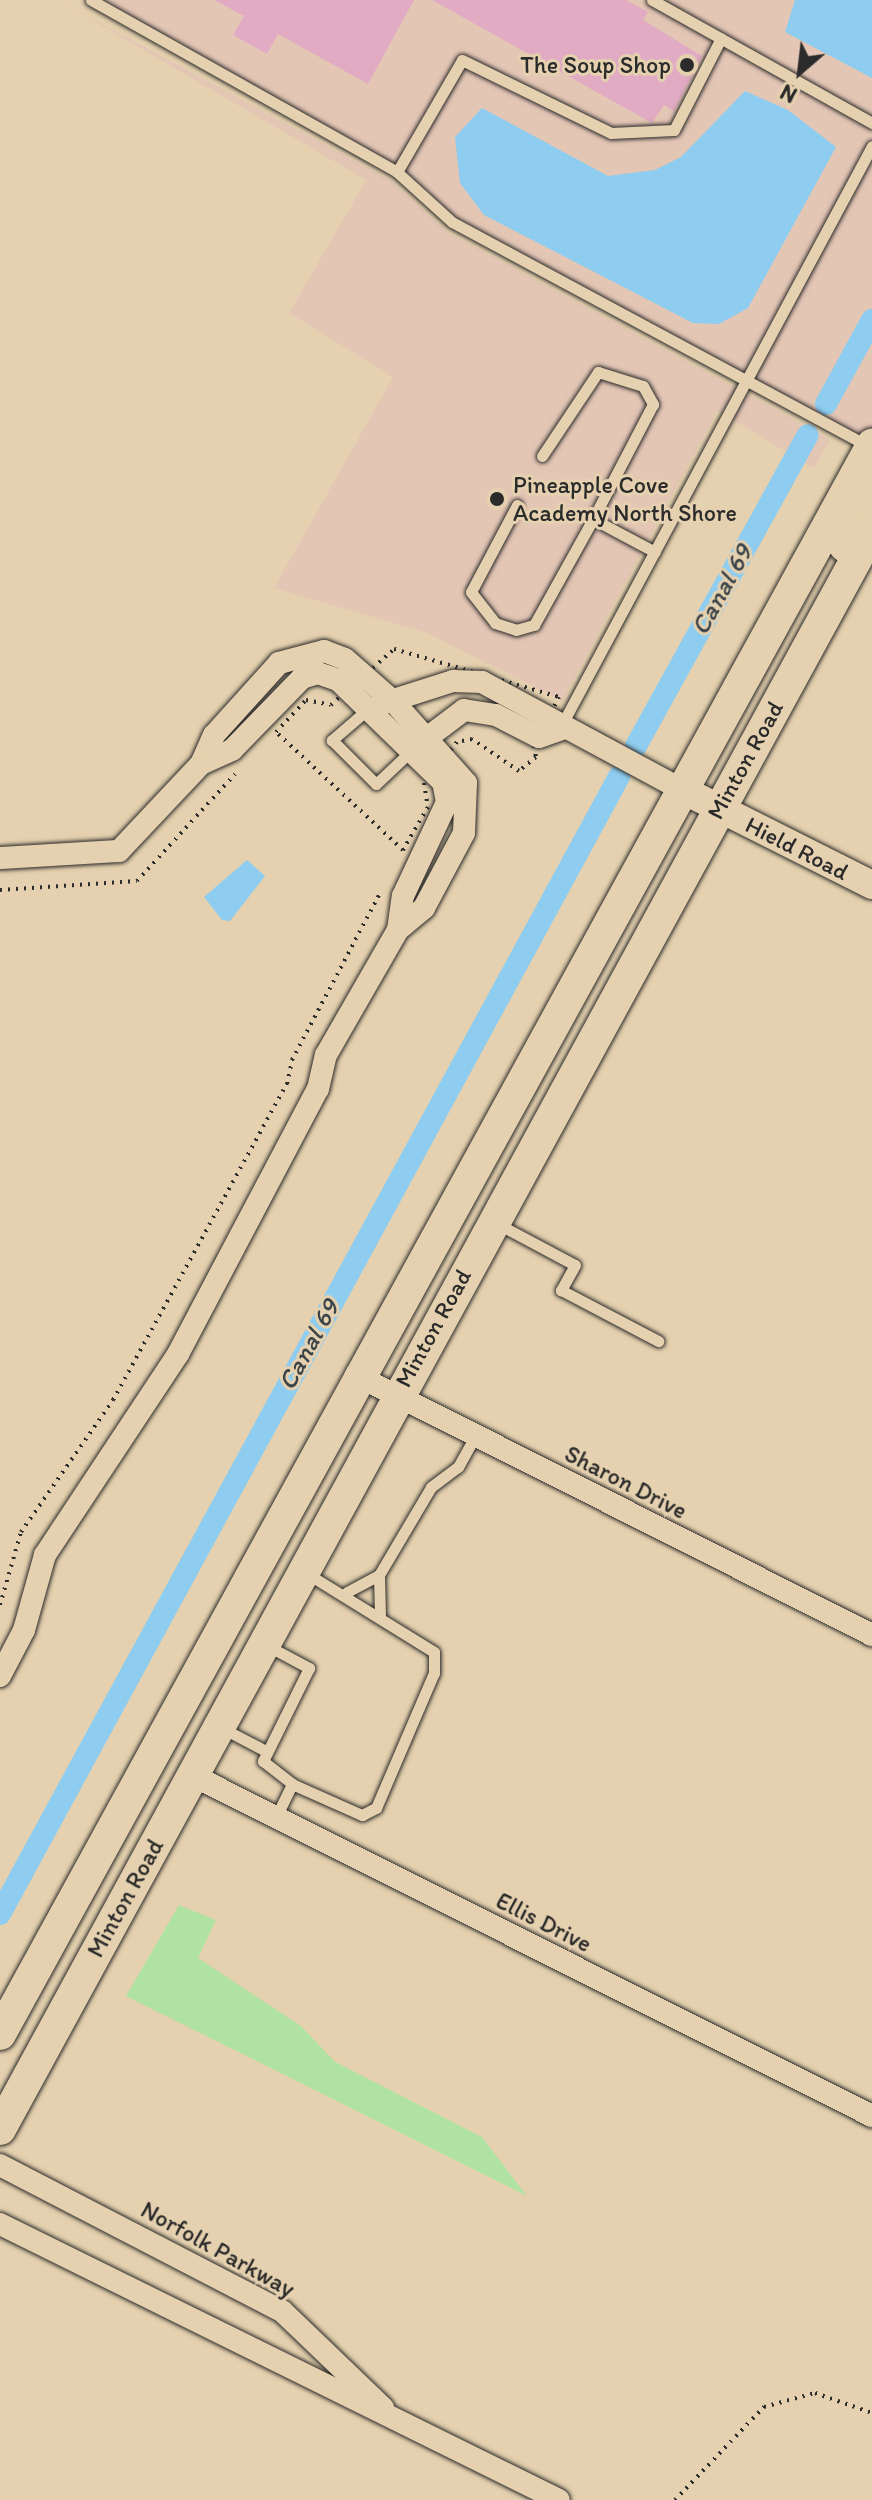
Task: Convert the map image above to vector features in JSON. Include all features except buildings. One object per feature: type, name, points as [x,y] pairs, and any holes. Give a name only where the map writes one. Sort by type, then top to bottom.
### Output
[{"type":"main road","points":[[831,604],[840,555],[870,499],[871,446]]},
{"type":"main road","name":"Minton Road","points":[[0,2034],[356,1375],[871,446]]},
{"type":"main road","name":"Minton Road","points":[[0,2129],[395,1395],[872,530]]},
{"type":"street","points":[[0,858],[119,851],[201,764],[233,714],[279,663],[302,653],[345,659],[393,701],[443,782],[447,802],[405,869],[398,930]]},
{"type":"street","points":[[0,1676],[24,1630],[45,1555],[178,1354],[318,1089],[326,1055],[398,930],[435,887],[470,806],[454,763],[420,744],[369,708],[338,680],[318,673],[283,691],[232,750],[201,764]]},
{"type":"street","points":[[369,708],[453,681],[482,682],[550,715],[559,730],[679,788]]},
{"type":"street","points":[[420,744],[477,709],[539,737],[559,730]]},
{"type":"street","points":[[233,714],[250,730]]},
{"type":"street","name":"Hield Road","points":[[679,788],[872,885]]},
{"type":"street","points":[[405,869],[435,887]]},
{"type":"street","name":"Sharon Drive","points":[[356,1375],[872,1635]]},
{"type":"street","name":"Ellis Drive","points":[[192,1775],[872,2116]]},
{"type":"street","name":"Norfolk Parkway","points":[[0,2165],[282,2311],[336,2355],[387,2412]]},
{"type":"street","name":"Norfolk Parkway","points":[[0,2224],[314,2383],[387,2412],[559,2500]]},
{"type":"lane","points":[[91,0],[397,172],[452,222],[871,446]]},
{"type":"lane","points":[[652,0],[872,123]]},
{"type":"lane","points":[[397,172],[462,60],[611,133],[674,130],[721,38]]},
{"type":"lane","points":[[559,730],[872,146]]},
{"type":"lane","points":[[517,505],[471,592],[495,623],[534,625],[653,404],[643,386],[620,374],[598,372],[584,384],[542,456]]},
{"type":"lane","points":[[593,519],[655,552]]},
{"type":"lane","points":[[369,708],[332,740],[376,784],[420,744]]},
{"type":"lane","points":[[492,1221],[575,1265],[561,1290],[658,1341]]},
{"type":"lane","points":[[347,1592],[379,1575],[431,1487],[458,1467],[475,1436]]},
{"type":"lane","points":[[263,1643],[309,1668],[266,1751],[268,1770],[362,1815],[376,1808],[434,1673],[434,1652],[347,1592],[301,1571]]},
{"type":"lane","points":[[379,1575],[380,1615]]},
{"type":"lane","points":[[218,1726],[266,1751]]},
{"type":"lane","points":[[276,1817],[292,1784]]},
{"type":"path","points":[[327,793],[334,786]]},
{"type":"path","points":[[403,850],[405,869]]},
{"type":"path","points":[[0,1605],[21,1532],[113,1400],[287,1084],[292,1060],[384,886]]},
{"type":"path","points":[[675,2500],[764,2407],[815,2393],[872,2413]]},
{"type":"shaded area","name":"Pineapple Cove Academy North Shore","points":[[58,0],[390,180],[447,232],[830,439],[814,468],[717,411],[562,701],[427,633],[274,588],[393,377],[289,313],[366,180]]},
{"type":"shaded area","points":[[92,0],[872,0],[872,445],[452,222],[397,171]]},
{"type":"green space","points":[[179,1905],[216,1920],[198,1958],[301,2026],[335,2062],[482,2137],[527,2196],[126,1996]]},
{"type":"water","points":[[795,0],[872,0],[872,78],[785,32]]},
{"type":"water","points":[[745,91],[788,110],[836,147],[748,308],[719,324],[693,323],[484,215],[460,183],[455,137],[482,108],[608,176],[655,170],[681,157]]},
{"type":"water","points":[[247,860],[265,876],[230,921],[222,920],[204,897]]},
{"type":"waterway","name":"Canal 69","points":[[826,404],[872,320]]},
{"type":"waterway","name":"Canal 69","points":[[636,746],[808,435]]},
{"type":"waterway","name":"Canal 69","points":[[0,1914],[619,777]]},
{"type":"place","name":"The Soup Shop","points":[[687,65]]},
{"type":"place","name":"Pineapple Cove Academy North Shore","points":[[497,499]]}]
